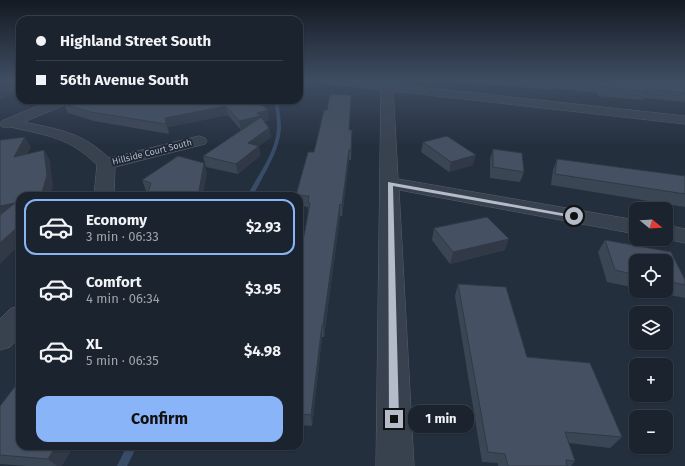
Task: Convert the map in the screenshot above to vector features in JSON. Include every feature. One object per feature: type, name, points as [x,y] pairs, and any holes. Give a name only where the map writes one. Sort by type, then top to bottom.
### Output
[{"type":"street","points":[[389,103],[395,466]]},
{"type":"street","points":[[543,103],[685,120]]},
{"type":"street","points":[[5,125],[55,104]]},
{"type":"street","points":[[5,125],[64,135],[88,147],[106,164],[104,192]]},
{"type":"street","name":"Hillside Court South","points":[[106,164],[199,141]]},
{"type":"street","points":[[390,183],[629,226]]},
{"type":"street","points":[[673,233],[685,236]]},
{"type":"street","points":[[0,338],[16,321]]},
{"type":"building","points":[[328,103],[351,103],[349,130],[352,130],[351,150],[349,150],[342,205],[340,204],[322,325],[311,415],[303,414],[303,236],[310,203],[308,203],[309,196],[303,196],[303,192],[297,192],[308,152],[314,152],[324,110],[327,110]]},
{"type":"building","points":[[64,104],[261,104],[268,110],[257,113],[261,116],[239,121],[226,106],[165,118],[166,124],[90,112]]},
{"type":"building","points":[[261,117],[269,128],[248,143],[259,146],[236,164],[203,156]]},
{"type":"building","points":[[447,136],[476,155],[451,162],[423,142]]},
{"type":"building","points":[[25,137],[14,157],[44,150],[47,175],[42,192],[16,192],[16,229],[0,243],[0,215],[15,203],[0,206],[0,140]]},
{"type":"building","points":[[493,149],[522,153],[524,172],[493,167]]},
{"type":"building","points":[[178,156],[204,163],[199,192],[148,192],[151,183],[142,180]]},
{"type":"building","points":[[557,159],[685,176],[685,194],[555,174]]},
{"type":"building","points":[[487,217],[509,239],[453,252],[434,228]]},
{"type":"building","points":[[605,240],[629,244],[629,246],[638,246],[671,252],[672,254],[629,254],[629,273],[615,270]]},
{"type":"building","points":[[673,256],[685,280],[685,285],[673,282]]},
{"type":"building","points":[[458,284],[506,287],[527,357],[590,363],[622,437],[565,432],[575,461],[566,460],[567,466],[508,466],[505,454],[488,452]]},
{"type":"building","points":[[16,385],[16,450],[54,450],[48,459],[0,455],[0,406]]},
{"type":"waterway","points":[[252,192],[274,151],[279,129],[277,104]]},
{"type":"waterway","points":[[122,466],[130,450]]},
{"type":"route","points":[[394,419],[390,183],[574,216]]}]
